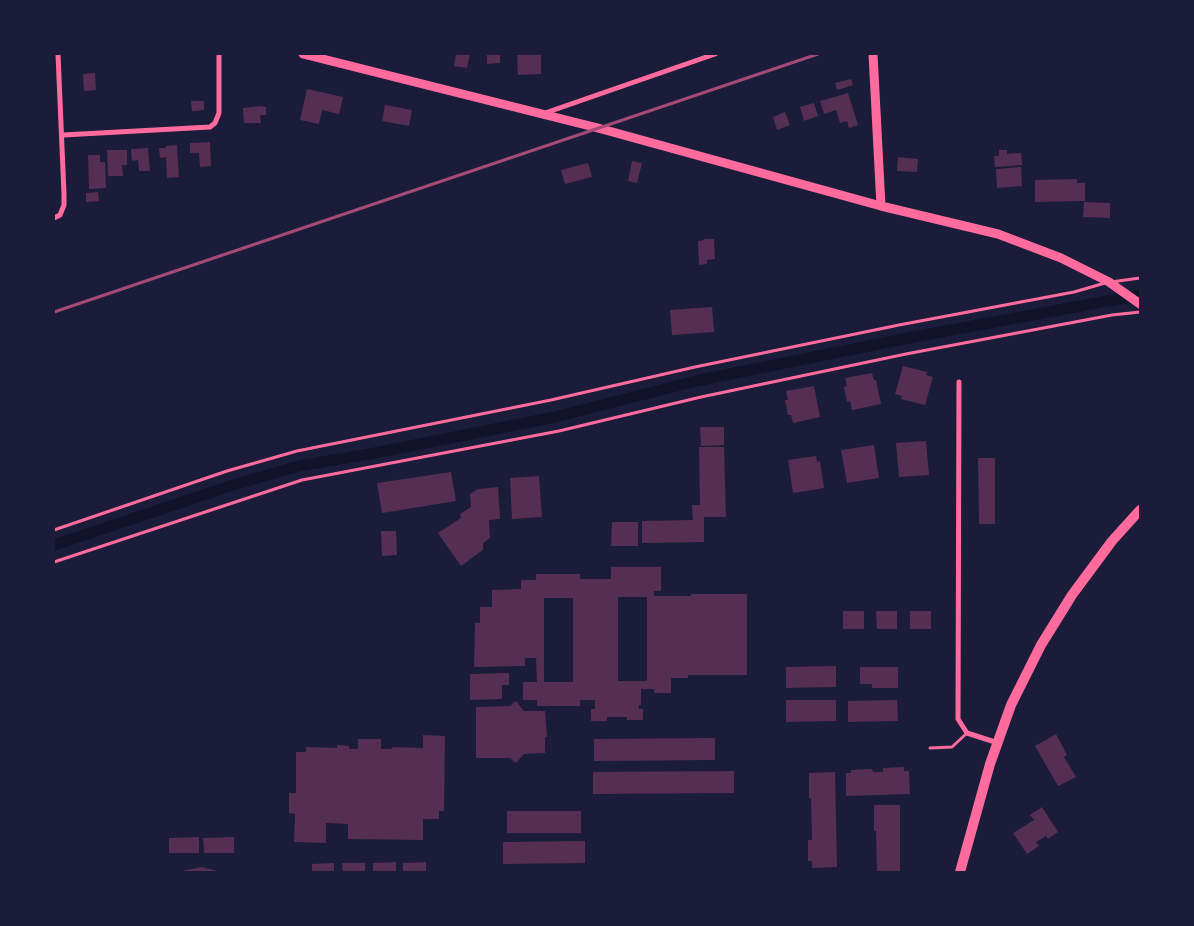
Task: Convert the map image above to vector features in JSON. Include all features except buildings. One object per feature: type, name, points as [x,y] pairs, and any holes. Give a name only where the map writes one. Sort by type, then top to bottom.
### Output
[{"type":"main road","points":[[303,54],[543,114],[881,206],[998,234],[1061,258],[1111,283],[1140,304]]},
{"type":"main road","points":[[873,54],[881,206]]},
{"type":"main road","points":[[960,872],[980,798],[998,743],[1012,705],[1041,645],[1072,595],[1112,542],[1140,510]]},
{"type":"street","points":[[54,218],[60,215],[64,205],[63,135],[58,54]]},
{"type":"street","points":[[63,135],[210,127],[215,123],[218,113],[219,54]]},
{"type":"street","points":[[543,114],[715,54]]},
{"type":"street","points":[[54,128],[62,128]]},
{"type":"street","points":[[959,382],[958,719],[967,733],[998,743]]},
{"type":"lane","points":[[54,530],[227,470],[297,451],[551,400],[899,325],[1140,278]]},
{"type":"lane","points":[[54,562],[302,480],[559,431],[701,397],[906,354],[1112,315],[1140,312]]},
{"type":"lane","points":[[930,748],[952,747],[967,733]]},
{"type":"waterway","points":[[54,545],[233,485],[299,466],[375,453],[555,417],[696,381],[903,339],[1140,295]]},
{"type":"railway","points":[[54,312],[818,54]]}]
